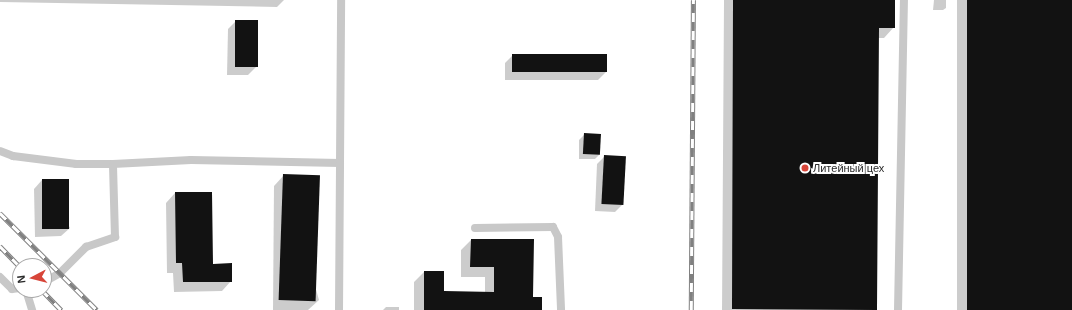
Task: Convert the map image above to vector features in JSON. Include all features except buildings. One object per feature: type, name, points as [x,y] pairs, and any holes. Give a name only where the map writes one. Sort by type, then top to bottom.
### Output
[{"type":"lane","points":[[340,310],[341,0]]},
{"type":"lane","points":[[898,310],[904,0]]},
{"type":"lane","points":[[0,151],[13,156],[76,164],[113,164],[191,160],[340,163]]},
{"type":"lane","points":[[52,278],[60,273],[86,247],[115,237],[113,164]]},
{"type":"lane","points":[[475,228],[553,227],[558,236],[561,310]]},
{"type":"lane","points":[[0,277],[12,289]]},
{"type":"lane","points":[[28,298],[32,310]]},
{"type":"railway","points":[[691,310],[693,0]]},
{"type":"railway","points":[[0,213],[97,310]]},
{"type":"railway","points":[[0,246],[12,259]]},
{"type":"railway","points":[[50,298],[61,310]]},
{"type":"place","name":"Литейный цех","points":[[805,168]]}]
